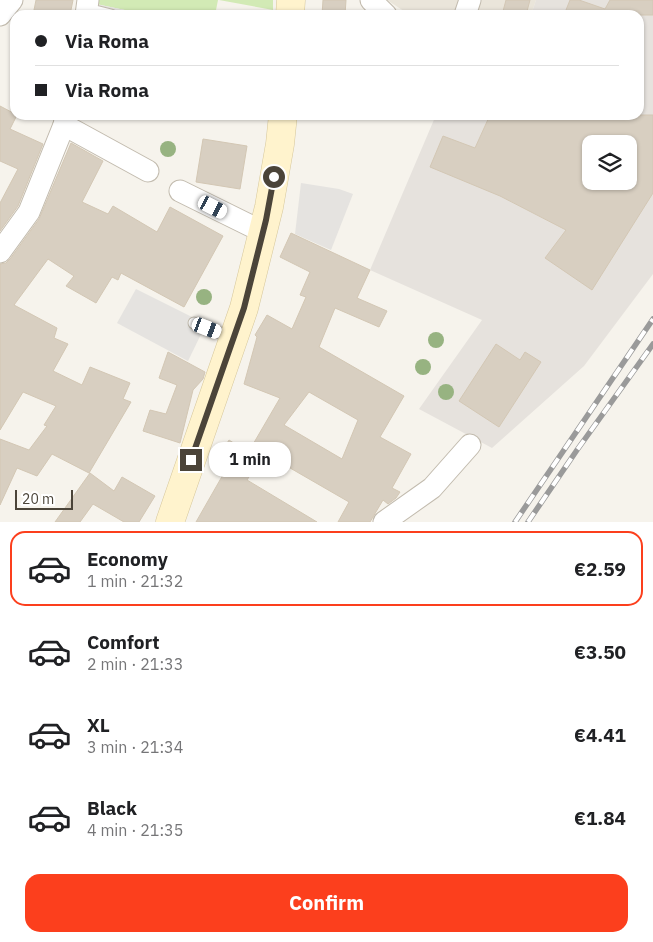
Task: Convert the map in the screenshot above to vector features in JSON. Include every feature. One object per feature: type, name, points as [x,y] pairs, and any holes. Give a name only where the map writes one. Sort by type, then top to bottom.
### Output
[{"type":"main road","points":[[170,522],[244,308],[263,232],[280,144],[282,120]]},
{"type":"street","points":[[0,15],[12,0]]},
{"type":"street","points":[[371,0],[381,10]]},
{"type":"street","points":[[0,252],[29,212],[65,120],[148,171]]},
{"type":"street","points":[[180,191],[263,232]]},
{"type":"street","points":[[384,522],[432,488],[470,446]]},
{"type":"lane","points":[[194,323],[233,338]]},
{"type":"shaded area","points":[[387,0],[536,0],[533,10],[402,10]]},
{"type":"shaded area","points":[[536,0],[653,0],[653,274],[584,366],[492,448],[419,409],[482,320],[370,270],[434,120],[644,120],[644,10],[533,10]]},
{"type":"shaded area","points":[[96,4],[125,10],[95,10]]},
{"type":"shaded area","points":[[301,183],[339,189],[353,194],[331,250],[295,234]]},
{"type":"shaded area","points":[[136,289],[206,324],[188,361],[117,323]]},
{"type":"green space","points":[[97,0],[218,0],[216,10],[125,10],[96,4]]},
{"type":"green space","points":[[219,0],[273,0],[273,10]]},
{"type":"building","points":[[36,0],[73,0],[71,10],[34,10]]},
{"type":"building","points":[[323,0],[346,0],[345,10],[322,10]]},
{"type":"building","points":[[506,0],[530,0],[527,10],[503,10]]},
{"type":"building","points":[[570,0],[579,0],[605,9],[610,0],[653,0],[653,15],[644,15],[644,10],[566,10]]},
{"type":"building","points":[[0,106],[10,111],[10,120],[14,120],[10,129],[43,144],[18,206],[0,231],[0,203],[18,169],[0,161]]},
{"type":"building","points":[[644,115],[653,115],[653,193],[592,290],[545,258],[566,230],[500,196],[430,167],[443,136],[475,148],[488,120],[644,120]]},
{"type":"building","points":[[203,139],[247,146],[240,189],[196,182]]},
{"type":"building","points":[[71,143],[103,161],[82,202],[108,214],[113,206],[157,232],[170,207],[223,236],[184,307],[121,273],[118,280],[112,277],[96,303],[66,286],[74,276],[48,259],[14,305],[57,328],[54,338],[68,344],[53,371],[82,385],[90,367],[130,383],[123,399],[131,402],[89,473],[52,454],[37,476],[17,468],[0,505],[0,439],[29,450],[47,426],[44,425],[56,406],[23,392],[0,430],[0,264],[6,263],[10,259],[39,219]]},
{"type":"building","points":[[291,233],[370,270],[357,298],[387,311],[379,327],[335,308],[319,347],[404,396],[380,437],[411,454],[392,488],[400,492],[388,504],[383,500],[370,522],[338,522],[349,502],[252,446],[280,398],[244,384],[257,337],[255,335],[267,315],[292,329],[306,297],[300,295],[310,272],[280,257]],"holes":[[[309,392],[358,420],[342,459],[284,425]]]},
{"type":"building","points":[[496,344],[520,360],[525,352],[541,362],[499,427],[459,401]]},
{"type":"building","points":[[168,352],[205,372],[203,379],[193,390],[180,443],[143,431],[150,410],[166,414],[177,385],[159,378]]},
{"type":"building","points":[[229,440],[260,460],[247,480],[317,522],[196,522],[224,473],[213,466]]},
{"type":"building","points":[[90,473],[114,491],[122,477],[155,496],[139,522],[124,522],[93,504],[80,522],[55,522]]},
{"type":"railway","points":[[515,522],[653,319]]},
{"type":"railway","points":[[528,522],[653,344]]},
{"type":"route","points":[[191,460],[244,308],[269,207],[274,177]]}]
